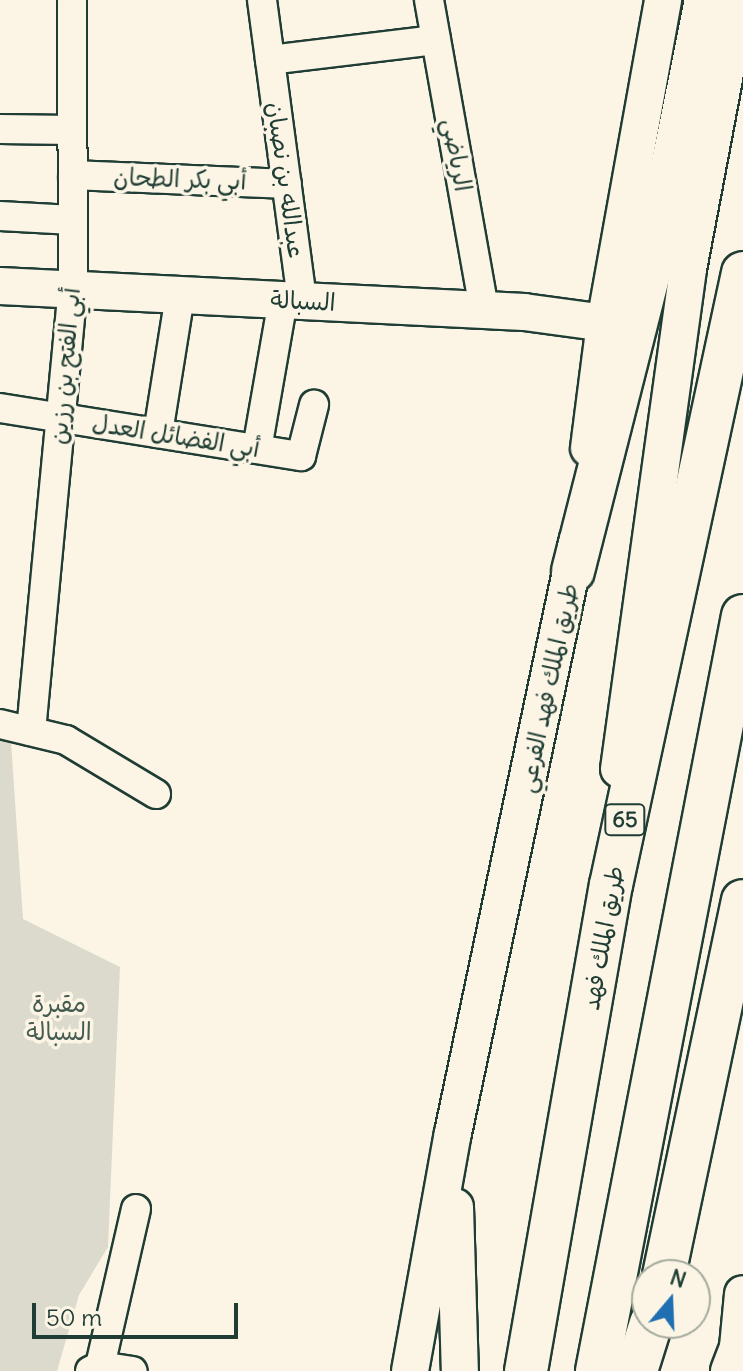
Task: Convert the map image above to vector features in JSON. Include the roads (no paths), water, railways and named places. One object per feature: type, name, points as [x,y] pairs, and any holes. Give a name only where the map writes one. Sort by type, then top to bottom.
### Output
[{"type":"highway","points":[[573,571],[659,233],[706,0]]},
{"type":"highway","name":"طريق الملك فهد","points":[[526,1371],[611,885],[743,273]]},
{"type":"highway","points":[[597,1371],[743,616]]},
{"type":"highway","points":[[667,1259],[743,901]]},
{"type":"highway","points":[[636,1371],[646,1339]]},
{"type":"main road","name":"طريق الملك فهد الفرعي","points":[[413,1369],[453,1133],[573,571],[605,323],[663,0]]},
{"type":"main road","points":[[611,885],[618,773],[663,439],[688,269],[739,0]]},
{"type":"main road","name":"السبالة","points":[[0,286],[484,310],[605,323]]},
{"type":"main road","points":[[453,1133],[460,1371]]},
{"type":"main road","points":[[733,1357],[743,1294]]},
{"type":"street","name":"أبي الفتح بن رزين","points":[[31,731],[73,289],[72,0]]},
{"type":"street","name":"عبدالله بن نصبان","points":[[257,449],[293,300],[287,184],[262,0]]},
{"type":"street","name":"الرياضي","points":[[429,0],[484,310]]},
{"type":"street","points":[[270,60],[436,40]]},
{"type":"street","points":[[0,129],[72,130]]},
{"type":"street","name":"أبي بكر الطحان","points":[[73,175],[287,184]]},
{"type":"street","points":[[0,216],[73,220]]},
{"type":"street","points":[[158,433],[180,295]]},
{"type":"street","name":"أبي الفضائل العدل","points":[[0,408],[301,456],[314,405]]},
{"type":"street","points":[[0,724],[66,740],[156,794]]},
{"type":"street","points":[[133,1371],[95,1368],[136,1209]]},
{"type":"park label","name":"مقبرة السبالة","points":[[59,1018]]}]
